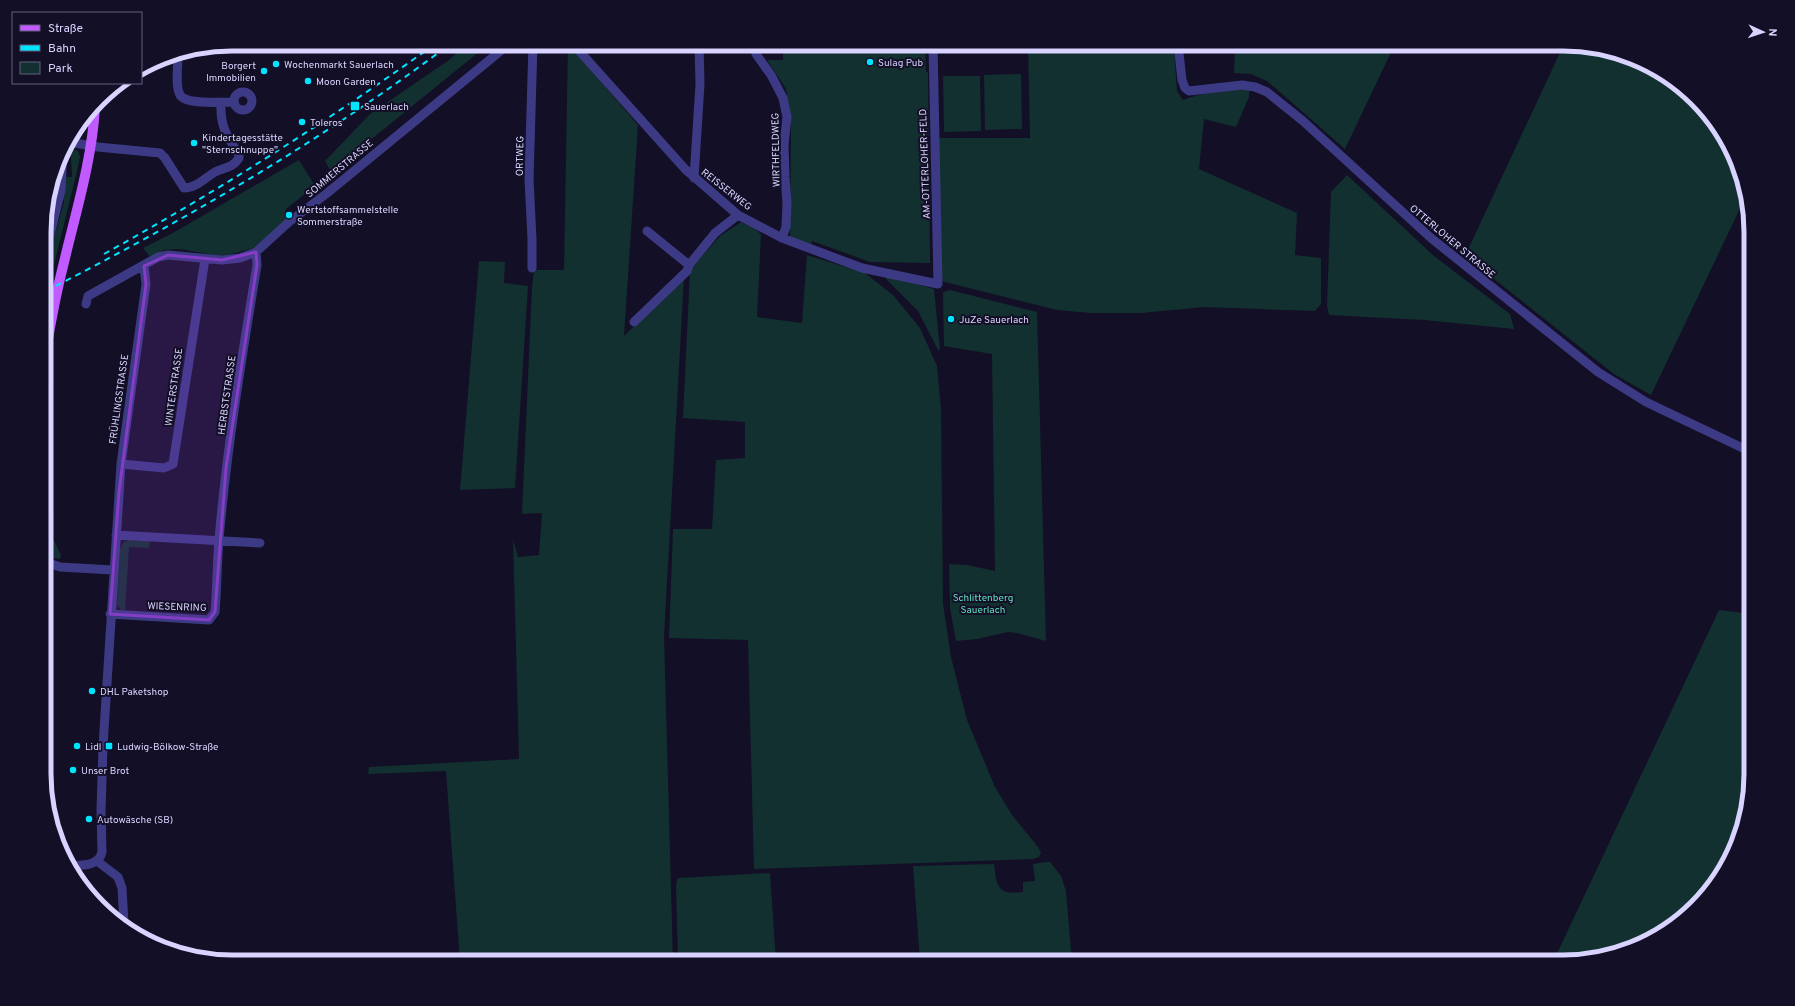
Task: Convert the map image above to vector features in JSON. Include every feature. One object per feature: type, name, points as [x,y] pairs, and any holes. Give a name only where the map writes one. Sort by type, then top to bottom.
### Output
[{"type":"main road","points":[[51,302],[83,186],[91,146],[94,115]]},
{"type":"street","name":"SOMMERSTRASSE","points":[[86,304],[88,296],[158,257],[168,255],[205,260],[231,259],[256,252],[289,222],[326,194],[500,51]]},
{"type":"street","name":"ORTWEG","points":[[532,268],[529,179],[533,51]]},
{"type":"street","name":"REISSERWEG","points":[[579,51],[694,178],[738,215],[782,238],[862,268],[938,284]]},
{"type":"street","points":[[694,178],[700,84],[699,51]]},
{"type":"street","name":"WIRTHFELDWEG","points":[[755,51],[771,75],[783,98],[787,117],[784,145],[787,221],[782,238]]},
{"type":"street","name":"AM-OTTERLOHER-FELD","points":[[932,51],[938,284]]},
{"type":"street","name":"OTTERLOHER STRASSE","points":[[1179,51],[1182,80],[1185,88],[1189,91],[1231,85],[1242,85],[1255,87],[1267,92],[1303,121],[1431,238],[1598,372],[1646,402],[1744,449]]},
{"type":"street","points":[[178,59],[179,89],[182,97],[196,102],[234,102]]},
{"type":"street","points":[[74,143],[160,153],[165,158],[184,188],[191,188],[217,171],[226,170],[239,158],[239,155],[222,126],[220,118],[221,102]]},
{"type":"street","points":[[51,231],[61,190],[62,171]]},
{"type":"street","points":[[634,322],[687,270],[689,265],[715,233],[738,215]]},
{"type":"street","points":[[647,231],[689,265]]},
{"type":"street","name":"HERBSTSTRASSE","points":[[218,540],[236,395],[257,265],[256,252]]},
{"type":"street","name":"WINTERSTRASSE","points":[[121,464],[164,468],[173,464],[205,260]]},
{"type":"street","name":"FRÜHLINGSTRASSE","points":[[116,535],[121,464],[146,284],[144,266]]},
{"type":"street","points":[[75,865],[98,861],[101,856],[103,839],[101,792],[110,614],[116,535],[260,543]]},
{"type":"street","name":"WIESENRING","points":[[110,614],[209,620],[215,612],[218,540]]},
{"type":"street","points":[[51,564],[60,567],[113,570]]},
{"type":"street","points":[[51,570],[60,567]]},
{"type":"street","points":[[98,861],[118,878],[122,888],[124,919]]},
{"type":"highlighted area","points":[[256,252],[257,265],[226,468],[215,612],[209,620],[110,614],[119,492],[146,284],[144,266],[168,255],[222,260]]},
{"type":"green space","points":[[459,51],[480,51],[331,172],[325,161],[370,114],[449,60]]},
{"type":"green space","points":[[568,51],[574,51],[638,125],[624,336],[684,277],[664,636],[673,955],[459,955],[446,771],[368,774],[369,767],[519,759],[513,539],[518,557],[539,555],[542,513],[522,514],[532,287],[534,270],[564,270]]},
{"type":"green space","points":[[783,51],[925,51],[926,72],[928,72],[930,263],[870,262],[812,241],[811,247],[790,236],[791,122],[786,89],[767,60],[783,60]]},
{"type":"green space","points":[[1028,51],[1174,51],[1177,91],[1183,100],[1215,92],[1249,90],[1249,97],[1236,127],[1204,119],[1199,169],[1297,213],[1295,255],[1321,258],[1321,304],[1315,311],[1204,307],[1141,313],[1091,313],[1057,310],[941,281],[939,138],[1030,138]]},
{"type":"green space","points":[[1235,51],[1392,51],[1345,149],[1267,81],[1251,74],[1234,73]]},
{"type":"green space","points":[[1561,51],[1575,51],[1610,57],[1654,75],[1673,88],[1691,104],[1714,131],[1730,163],[1741,197],[1742,205],[1651,395],[1614,374],[1465,256]]},
{"type":"green space","points":[[1021,74],[1022,129],[985,130],[984,75]]},
{"type":"green space","points":[[943,76],[980,76],[981,131],[944,132]]},
{"type":"green space","points":[[72,148],[78,151],[80,157],[51,277],[51,248],[64,202],[63,197],[66,177],[72,177],[71,157],[68,156]]},
{"type":"green space","points":[[299,160],[315,186],[286,209],[285,214],[289,219],[256,247],[226,255],[215,255],[179,249],[164,250],[151,258],[143,248],[171,234]]},
{"type":"green space","points":[[1347,175],[1434,256],[1510,314],[1514,329],[1424,320],[1329,315],[1327,306],[1331,192]]},
{"type":"green space","points":[[741,222],[752,227],[761,234],[757,317],[802,323],[807,255],[865,273],[893,295],[920,328],[937,366],[941,410],[943,604],[951,657],[967,720],[995,787],[1012,815],[1038,847],[1041,853],[1039,857],[1033,859],[754,869],[748,640],[669,638],[673,529],[712,529],[716,460],[745,458],[745,422],[683,418],[690,270],[720,236]]},
{"type":"green space","points":[[479,261],[505,262],[504,283],[528,286],[515,488],[460,490]]},
{"type":"green space","points":[[885,275],[934,289],[940,350],[938,350],[918,311],[886,279]]},
{"type":"green space","name":"Schlittenberg Sauerlach","points":[[950,290],[1037,312],[1046,641],[1008,632],[977,639],[956,641],[950,608],[949,564],[967,565],[995,571],[992,354],[944,346],[943,292]]},
{"type":"green space","points":[[51,534],[61,555],[60,559],[51,558]]},
{"type":"green space","points":[[129,540],[150,541],[149,548],[129,547],[125,611],[121,610],[117,605],[120,549],[124,542]]},
{"type":"green space","points":[[1719,610],[1744,613],[1744,786],[1738,821],[1720,865],[1707,884],[1691,902],[1673,918],[1654,931],[1632,941],[1598,952],[1575,955],[1556,955]]},
{"type":"green space","points":[[1050,862],[1061,876],[1066,891],[1071,955],[919,955],[913,866],[994,864],[996,878],[1000,888],[1003,891],[1014,893],[1023,892],[1023,882],[1035,881],[1033,864]]},
{"type":"green space","points":[[770,873],[776,955],[678,955],[676,885],[678,878]]},
{"type":"railway","points":[[104,254],[231,180],[313,128],[425,51]]},
{"type":"railway","points":[[51,288],[151,236],[304,145],[353,113],[440,51]]},
{"type":"place","name":"Sulag Pub","points":[[870,62]]},
{"type":"place","name":"Wochenmarkt Sauerlach","points":[[276,64]]},
{"type":"place","name":"Borgert Immobilien","points":[[264,71]]},
{"type":"place","name":"Moon Garden","points":[[308,81]]},
{"type":"place","name":"Sauerlach","points":[[355,106]]},
{"type":"place","name":"Toleros","points":[[302,122]]},
{"type":"place","name":"Kindertagesstätte \"Sternschnuppe\"","points":[[194,143]]},
{"type":"place","name":"Wertstoffsammelstelle Sommerstraße","points":[[289,215]]},
{"type":"place","name":"JuZe Sauerlach","points":[[951,319]]},
{"type":"place","name":"DHL Paketshop","points":[[92,691]]},
{"type":"place","name":"Lidl","points":[[77,746]]},
{"type":"place","name":"Ludwig-Bölkow-Straße","points":[[109,746]]},
{"type":"place","name":"Unser Brot","points":[[73,770]]},
{"type":"place","name":"Autowäsche (SB)","points":[[89,819]]}]
